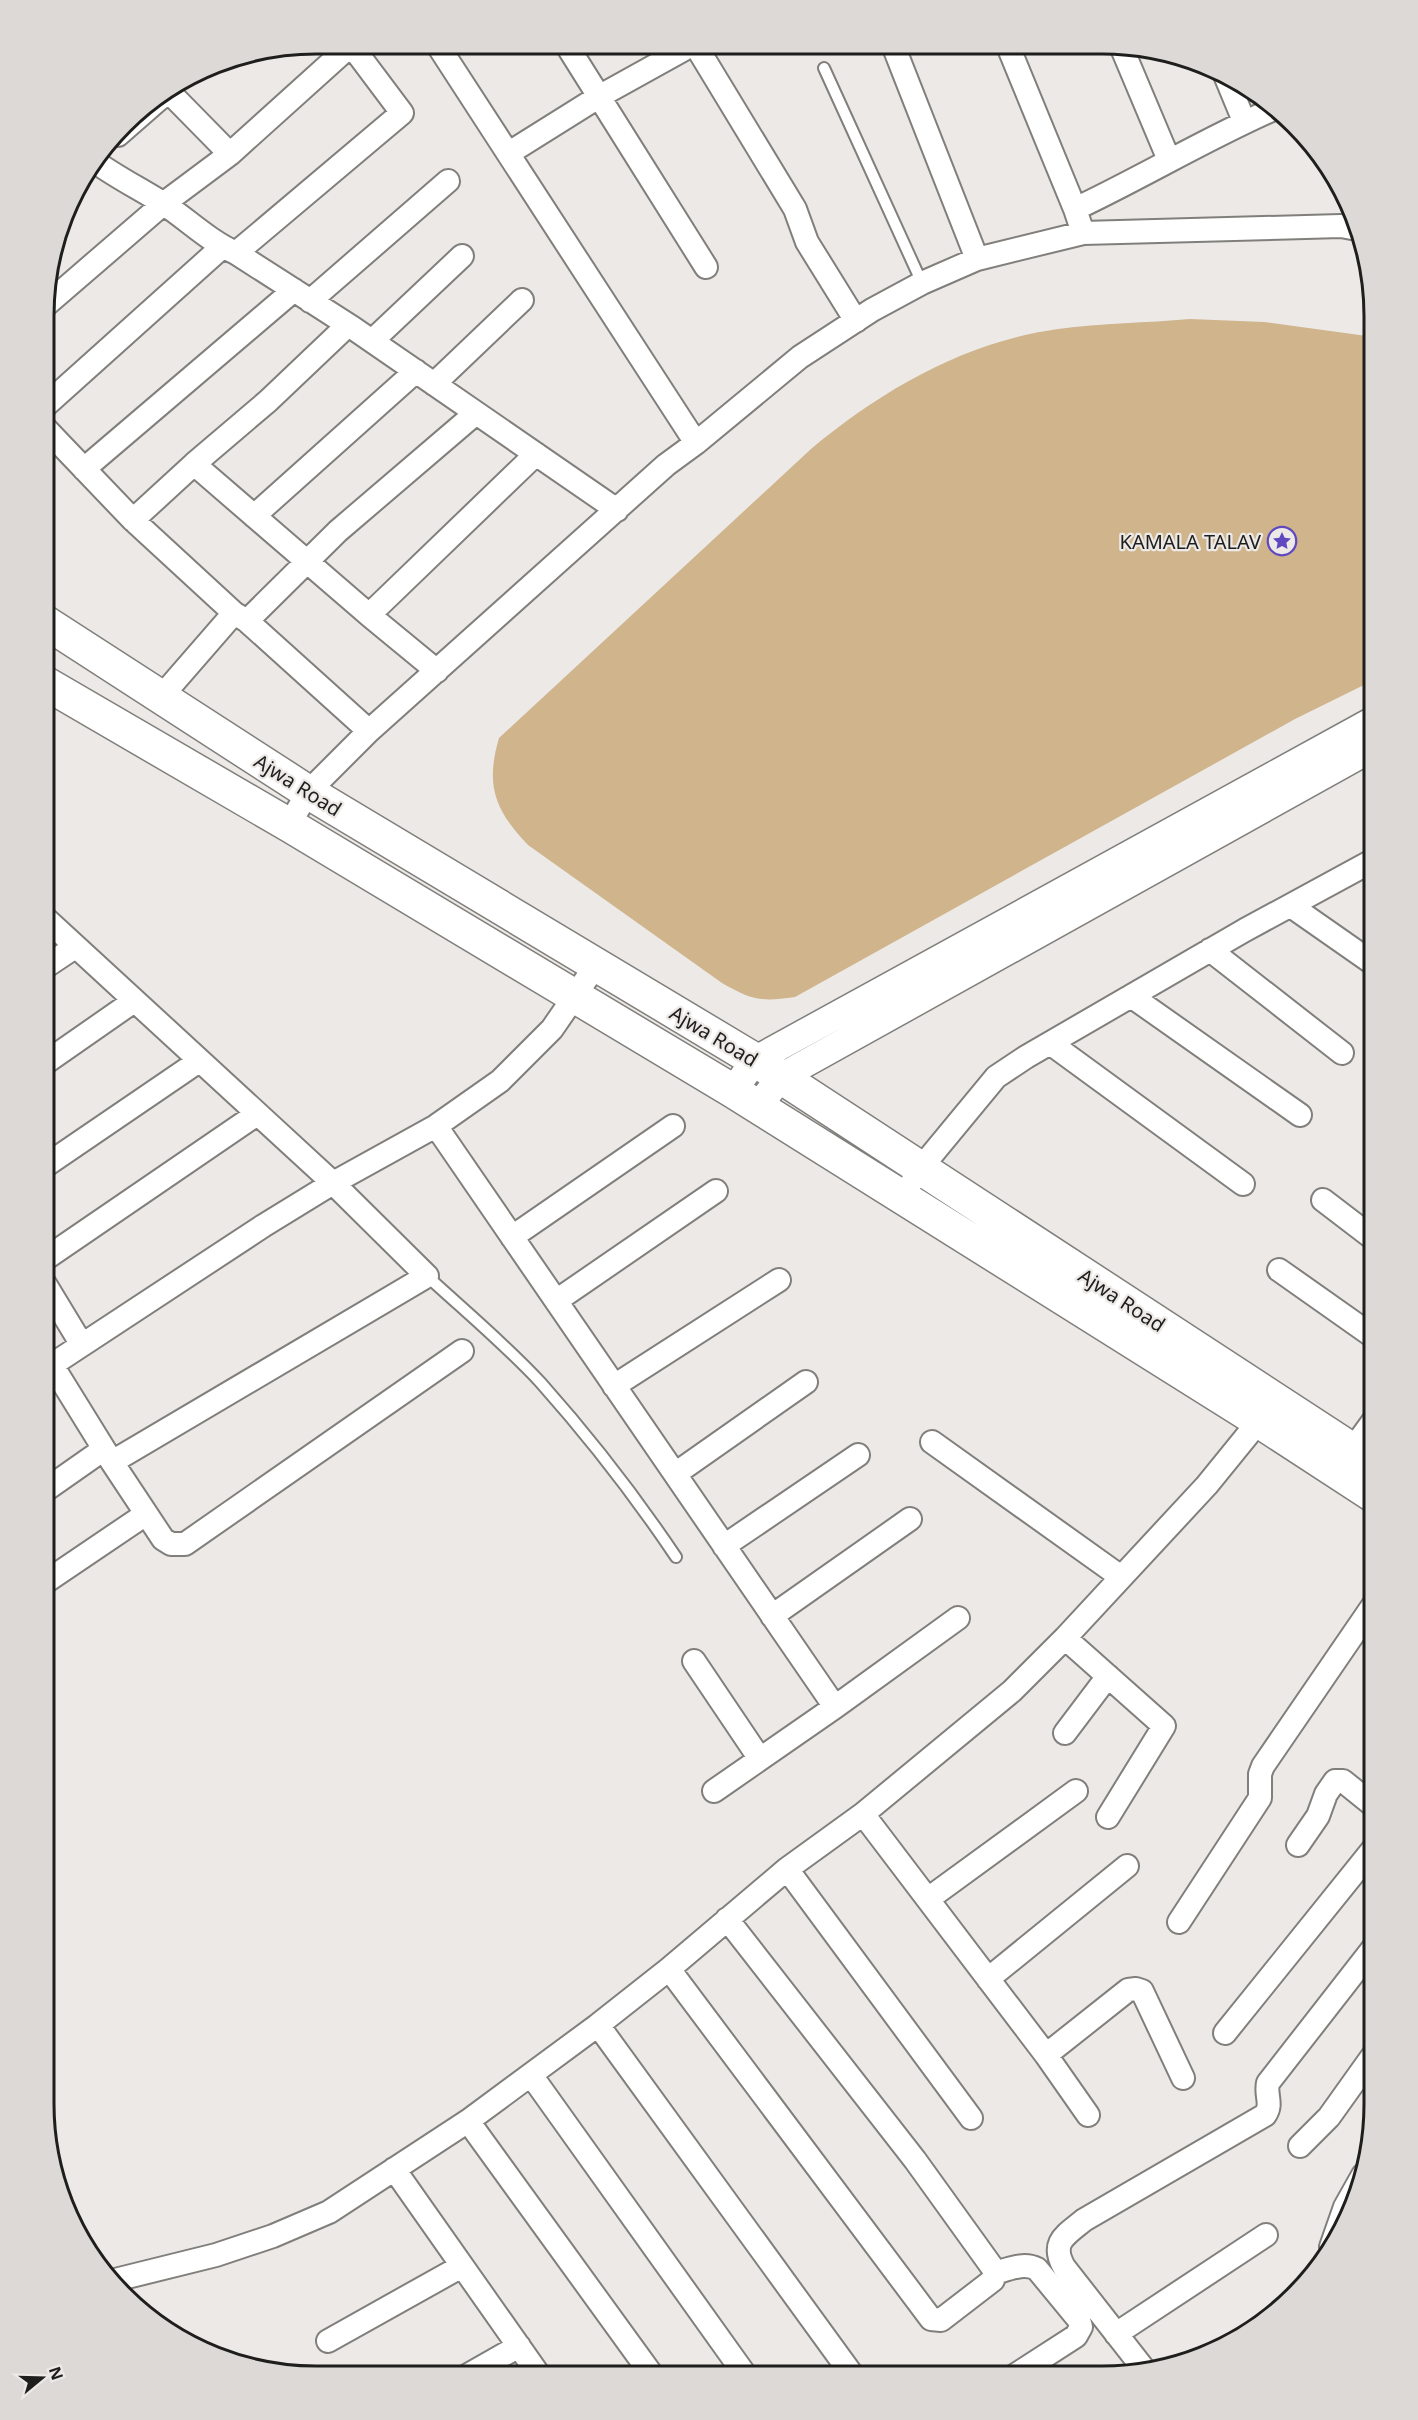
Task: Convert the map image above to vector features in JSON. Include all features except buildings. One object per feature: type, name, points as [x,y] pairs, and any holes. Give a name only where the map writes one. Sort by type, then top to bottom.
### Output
[{"type":"main road","name":"Ajwa Road","points":[[54,628],[308,792],[768,1069],[1354,1462],[1364,1479]]},
{"type":"main road","name":"Ajwa Road","points":[[54,688],[289,825],[745,1098],[1259,1421],[1354,1462]]},
{"type":"street","points":[[55,297],[163,204],[230,154],[341,54]]},
{"type":"street","points":[[54,398],[229,250],[281,213],[402,113],[359,54]]},
{"type":"street","points":[[444,54],[696,443]]},
{"type":"street","points":[[573,54],[706,267]]},
{"type":"street","points":[[509,153],[600,96],[675,54]]},
{"type":"street","points":[[694,54],[795,209],[807,242],[856,321]]},
{"type":"street","points":[[896,54],[976,259]]},
{"type":"street","points":[[1012,54],[1083,233]]},
{"type":"street","points":[[1125,55],[1169,160]]},
{"type":"street","points":[[1229,87],[1244,121]]},
{"type":"street","points":[[173,96],[230,154]]},
{"type":"street","points":[[1075,209],[1126,185],[1244,121],[1266,112]]},
{"type":"street","points":[[101,166],[372,341],[617,510]]},
{"type":"street","points":[[84,470],[448,181]]},
{"type":"street","points":[[289,825],[308,792],[369,731],[666,465],[800,357],[922,283],[976,259],[1083,233],[1348,227]]},
{"type":"street","points":[[372,341],[462,256]]},
{"type":"street","points":[[254,516],[522,300]]},
{"type":"street","points":[[133,520],[268,401],[348,325]]},
{"type":"street","points":[[161,697],[240,617],[476,412]]},
{"type":"street","points":[[54,438],[133,520],[369,731]]},
{"type":"street","points":[[369,615],[537,454]]},
{"type":"street","points":[[194,464],[437,671]]},
{"type":"street","points":[[745,1098],[768,1069],[1364,726]]},
{"type":"street","points":[[768,1069],[1364,752]]},
{"type":"street","points":[[903,1197],[920,1169],[996,1077],[1210,950],[1364,866]]},
{"type":"street","points":[[1291,906],[1364,957]]},
{"type":"street","points":[[54,927],[333,1183],[427,1276],[54,1485]]},
{"type":"street","points":[[54,961],[75,947]]},
{"type":"street","points":[[1210,950],[1342,1053]]},
{"type":"street","points":[[54,1364],[263,1226],[333,1183],[436,1126],[500,1081],[552,1029],[596,965]]},
{"type":"street","points":[[1131,996],[1300,1115]]},
{"type":"street","points":[[54,1057],[134,1001]]},
{"type":"street","points":[[1050,1043],[1243,1184]]},
{"type":"street","points":[[54,1160],[199,1061]]},
{"type":"street","points":[[54,1253],[257,1114]]},
{"type":"street","points":[[436,1126],[835,1707]]},
{"type":"street","points":[[512,1237],[673,1126]]},
{"type":"street","points":[[556,1301],[716,1191]]},
{"type":"street","points":[[1323,1200],[1364,1231]]},
{"type":"street","points":[[1279,1270],[1364,1329]]},
{"type":"street","points":[[614,1386],[779,1280]]},
{"type":"street","points":[[54,1299],[82,1345]]},
{"type":"street","points":[[54,1377],[164,1539],[171,1544],[185,1544],[462,1351]]},
{"type":"street","points":[[675,1474],[806,1382]]},
{"type":"street","points":[[121,2279],[216,2254],[273,2236],[329,2212],[468,2121],[597,2025],[669,1970],[787,1869],[862,1814],[1012,1691],[1065,1638],[1207,1485],[1259,1421]]},
{"type":"street","points":[[1354,1462],[1364,1440]]},
{"type":"street","points":[[932,1442],[1121,1577]]},
{"type":"street","points":[[724,1546],[858,1455]]},
{"type":"street","points":[[54,1575],[146,1514]]},
{"type":"street","points":[[772,1616],[909,1519]]},
{"type":"street","points":[[714,1791],[958,1618]]},
{"type":"street","points":[[1179,1922],[1260,1798],[1260,1774],[1263,1766],[1364,1619]]},
{"type":"street","points":[[1065,1638],[1164,1726],[1108,1817]]},
{"type":"street","points":[[694,1661],[760,1759]]},
{"type":"street","points":[[1065,1733],[1108,1676]]},
{"type":"street","points":[[1298,1845],[1318,1816],[1326,1794],[1335,1781],[1343,1781],[1364,1798]]},
{"type":"street","points":[[927,1899],[1076,1791]]},
{"type":"street","points":[[862,1814],[1046,2055],[1088,2115]]},
{"type":"street","points":[[1225,2033],[1364,1860]]},
{"type":"street","points":[[988,1979],[1126,1866]]},
{"type":"street","points":[[787,1869],[971,2118]]},
{"type":"street","points":[[727,1920],[915,2160],[995,2273]]},
{"type":"street","points":[[1139,2363],[1064,2267],[1058,2250],[1061,2240],[1084,2220],[1265,2115],[1270,2104],[1266,2090],[1268,2083],[1364,1960]]},
{"type":"street","points":[[669,1970],[931,2319],[941,2320],[993,2280],[995,2273]]},
{"type":"street","points":[[1046,2055],[1128,1990],[1136,1989],[1142,1991],[1184,2078]]},
{"type":"street","points":[[597,2025],[846,2366]]},
{"type":"street","points":[[1300,2146],[1329,2117],[1364,2068]]},
{"type":"street","points":[[531,2074],[739,2366]]},
{"type":"street","points":[[468,2121],[645,2366]]},
{"type":"street","points":[[394,2169],[533,2366]]},
{"type":"street","points":[[1116,2334],[1266,2235]]},
{"type":"street","points":[[328,2341],[462,2266]]},
{"type":"street","points":[[995,2273],[1023,2266],[1037,2269],[1079,2320],[1081,2327],[1076,2336],[1030,2366]]},
{"type":"street","points":[[484,2366],[519,2346]]},
{"type":"lane","points":[[824,68],[922,283]]},
{"type":"lane","points":[[427,1276],[539,1382],[599,1450],[646,1511],[676,1557]]},
{"type":"shaded area","points":[[1190,319],[1264,322],[1364,336],[1364,685],[1295,719],[795,997],[757,998],[722,983],[528,845],[508,820],[496,796],[493,770],[499,738],[811,449],[866,407],[926,372],[958,357],[1024,335],[1091,325]]},
{"type":"place","name":"KAMALA TALAV","points":[[1282,541]]}]
